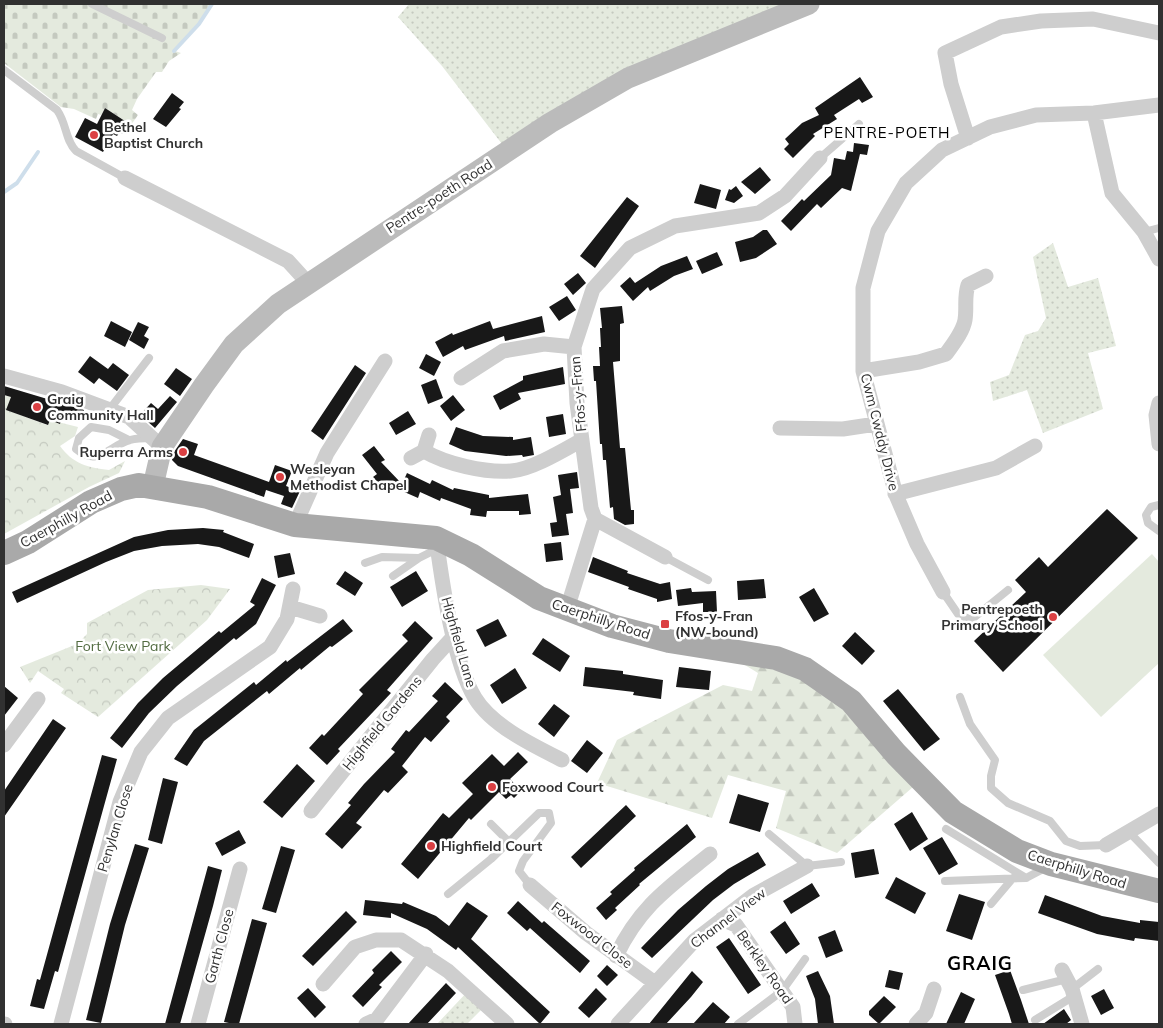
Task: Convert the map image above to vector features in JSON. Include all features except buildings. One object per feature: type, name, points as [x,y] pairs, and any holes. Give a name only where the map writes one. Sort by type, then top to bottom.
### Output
[{"type":"main road","name":"Caerphilly Road","points":[[4,553],[28,542],[91,502],[121,489],[139,485],[208,496],[295,525],[437,543],[471,555],[539,598],[612,626],[668,641],[776,658],[806,670],[851,701],[896,754],[953,812],[1017,851],[1051,864],[1159,891]]},
{"type":"street","name":"Pentre-poeth Road","points":[[153,486],[156,442],[234,344],[278,304],[550,123],[628,78],[809,4]]},
{"type":"street","points":[[968,138],[951,84],[945,53],[1001,27],[1042,21],[1092,19],[1159,33]]},
{"type":"street","name":"Cwm Cwddy Drive","points":[[943,592],[917,544],[895,494],[863,371],[863,288],[878,231],[906,183],[942,150],[990,127],[1036,115],[1094,113],[1159,106]]},
{"type":"street","points":[[1094,113],[1112,193],[1144,232],[1159,259]]},
{"type":"street","name":"Ffos-y-Fran","points":[[595,519],[591,508],[577,403],[574,347],[593,289],[630,248],[675,226],[759,213],[785,196],[820,158]]},
{"type":"street","points":[[125,178],[288,261],[308,283]]},
{"type":"street","points":[[863,371],[919,362],[946,354],[958,336],[965,320],[964,297],[968,285],[986,276]]},
{"type":"street","name":"Ffos-y-Fran","points":[[461,378],[503,351],[544,344],[574,347]]},
{"type":"street","points":[[295,525],[327,453],[385,361]]},
{"type":"street","points":[[4,376],[62,392],[129,417],[156,442]]},
{"type":"street","points":[[1159,403],[1156,414],[1159,444]]},
{"type":"street","points":[[780,428],[843,429],[876,424]]},
{"type":"street","name":"Ffos-y-Fran","points":[[429,435],[418,455],[474,468],[512,471],[546,459],[582,440]]},
{"type":"street","points":[[895,494],[996,468],[1035,446]]},
{"type":"street","points":[[567,609],[595,519],[666,557]]},
{"type":"street","name":"Highfield Lane","points":[[437,543],[441,578],[454,636],[464,671],[475,699],[502,726],[562,760]]},
{"type":"street","name":"Penylan Close","points":[[61,1024],[120,802],[141,752],[168,718],[270,647],[287,620],[293,589]]},
{"type":"street","points":[[290,608],[320,616]]},
{"type":"street","name":"Highfield Gardens","points":[[311,811],[433,659],[454,636]]},
{"type":"street","points":[[4,744],[38,699]]},
{"type":"street","points":[[1106,846],[1159,814]]},
{"type":"street","points":[[616,956],[626,934],[649,904],[710,854]]},
{"type":"street","name":"Channel View","points":[[618,1024],[694,941],[754,894],[807,866]]},
{"type":"street","name":"Garth Close","points":[[198,1024],[240,869]]},
{"type":"street","name":"Foxwood Close","points":[[530,885],[616,956],[655,984]]},
{"type":"street","name":"Berkley Road","points":[[722,919],[736,925],[782,991],[793,1008],[795,1024]]},
{"type":"street","points":[[323,984],[355,947],[376,940],[401,940],[426,954],[448,971],[507,1024]]},
{"type":"street","points":[[366,1024],[377,1019],[426,954]]},
{"type":"street","points":[[1069,984],[1082,1024]]},
{"type":"street","points":[[916,1024],[926,1013],[934,989]]},
{"type":"lane","points":[[92,4],[162,38]]},
{"type":"lane","points":[[4,70],[57,110],[63,119],[70,145],[76,151],[125,178]]},
{"type":"lane","points":[[820,158],[859,124]]},
{"type":"lane","points":[[1144,232],[1159,228]]},
{"type":"lane","points":[[109,410],[149,358]]},
{"type":"lane","points":[[129,440],[100,456],[84,456],[76,450],[79,438],[91,427],[110,430],[129,440],[156,442]]},
{"type":"lane","points":[[1159,504],[1151,506],[1146,514],[1148,523],[1159,531]]},
{"type":"lane","points":[[393,576],[437,543]]},
{"type":"lane","points":[[365,563],[382,557],[419,558]]},
{"type":"lane","points":[[666,557],[708,580]]},
{"type":"lane","points":[[943,592],[958,614],[971,620],[1008,590]]},
{"type":"lane","points":[[960,697],[970,724],[995,760],[991,776],[992,788],[1008,803],[1050,821],[1066,841],[1080,846],[1106,846]]},
{"type":"lane","points":[[448,894],[540,813],[549,813],[551,823],[523,861],[519,871],[530,885]]},
{"type":"lane","points":[[491,824],[508,842]]},
{"type":"lane","points":[[946,828],[1026,878]]},
{"type":"lane","points":[[1129,832],[1159,863]]},
{"type":"lane","points":[[769,834],[807,866],[841,862]]},
{"type":"lane","points":[[946,881],[1026,878],[1051,864]]},
{"type":"lane","points":[[991,904],[1013,878]]},
{"type":"lane","points":[[738,1024],[782,991],[805,960]]},
{"type":"lane","points":[[1035,1020],[1069,984],[1098,969]]},
{"type":"lane","points":[[1023,990],[1069,984]]},
{"type":"green space","points":[[4,4],[212,4],[199,24],[175,51],[181,53],[169,61],[162,72],[156,72],[137,99],[132,110],[138,115],[131,125],[105,108],[101,115],[98,114],[96,119],[74,109],[61,107],[4,63]]},
{"type":"green space","points":[[409,4],[790,4],[502,144],[442,66],[398,17]]},
{"type":"green space","points":[[1053,243],[1068,287],[1098,278],[1116,346],[1088,353],[1103,409],[1043,433],[1027,390],[993,401],[990,382],[1009,375],[1025,335],[1038,331],[1046,318],[1033,257]]},
{"type":"green space","points":[[4,395],[11,397],[7,410],[47,425],[50,420],[78,427],[75,436],[60,446],[75,461],[94,468],[109,470],[125,461],[119,473],[89,487],[4,534]]},
{"type":"green space","points":[[1152,554],[1159,562],[1159,663],[1101,717],[1043,655]]},
{"type":"green space","name":"Fort View Park","points":[[201,585],[230,589],[207,620],[98,717],[61,693],[64,689],[38,671],[30,683],[20,667],[77,644],[87,634],[87,623],[148,590]]},
{"type":"green space","points":[[776,658],[851,701],[913,787],[837,853],[776,828],[786,791],[728,775],[712,818],[597,783],[617,740],[723,685],[752,691],[758,673],[740,662]]},
{"type":"green space","points":[[469,990],[486,1005],[467,1024],[437,1024]]},
{"type":"waterway","points":[[174,51],[199,24],[212,4]]},
{"type":"waterway","points":[[4,192],[17,183],[38,152]]},
{"type":"place","name":"Bethel Baptist Church","points":[[94,135]]},
{"type":"place","name":"Graig Community Hall","points":[[37,407]]},
{"type":"place","name":"Ruperra Arms","points":[[183,452]]},
{"type":"place","name":"Wesleyan Methodist Chapel","points":[[280,477]]},
{"type":"place","name":"Pentrepoeth Primary School","points":[[1053,617]]},
{"type":"place","name":"Ffos-y-Fran (NW-bound)","points":[[665,624]]},
{"type":"place","name":"Foxwood Court","points":[[492,787]]},
{"type":"place","name":"Highfield Court","points":[[431,846]]},
{"type":"district","name":"PENTRE-POETH","points":[[887,133]]},
{"type":"district","name":"GRAIG","points":[[980,963]]}]
